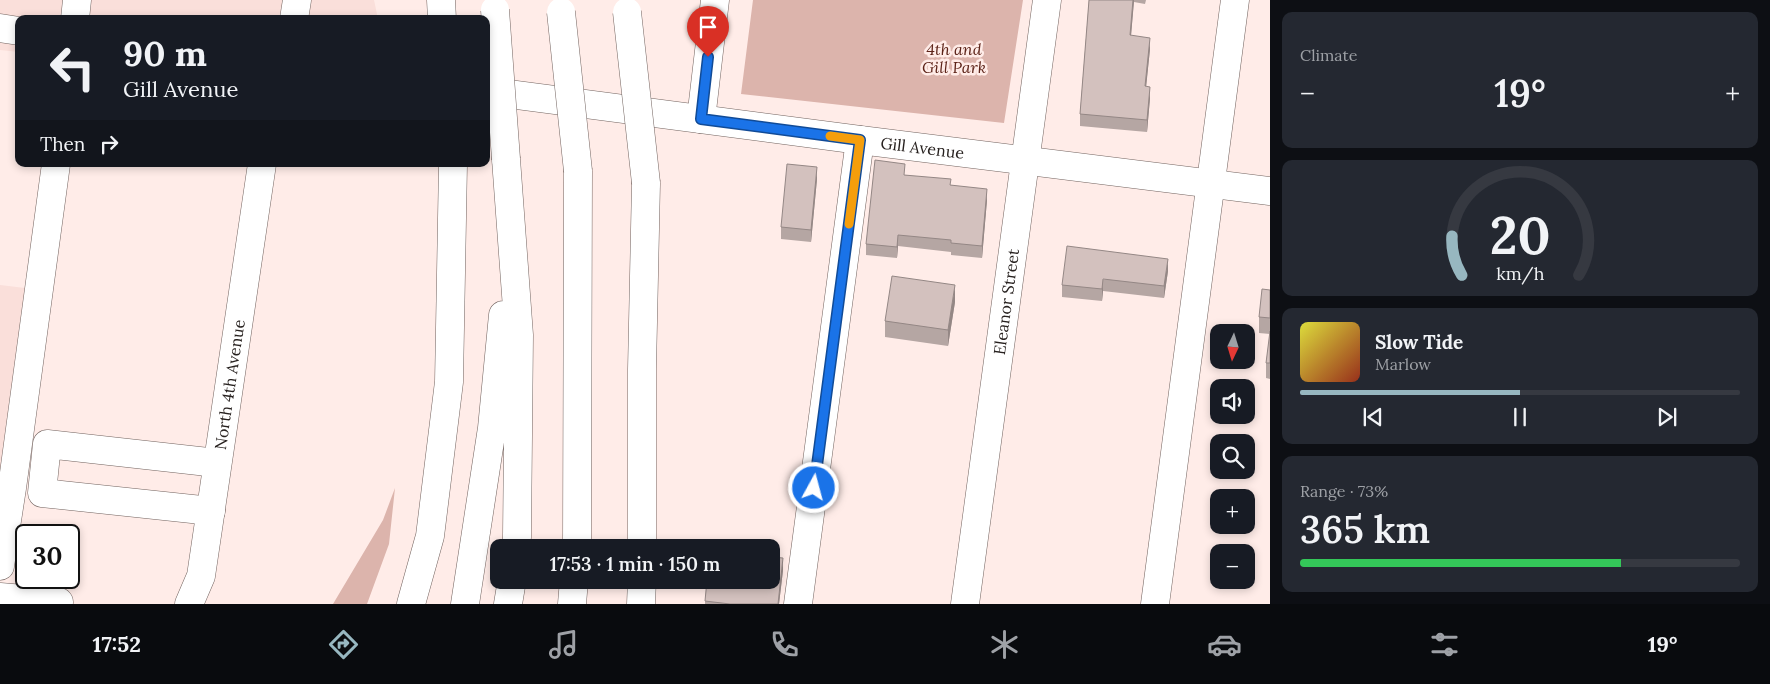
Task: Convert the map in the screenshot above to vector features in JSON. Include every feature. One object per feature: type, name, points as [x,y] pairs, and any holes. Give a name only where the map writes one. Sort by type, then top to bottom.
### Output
[{"type":"main road","points":[[75,15],[77,0]]},
{"type":"main road","points":[[295,15],[297,0]]},
{"type":"main road","points":[[440,0],[442,15]]},
{"type":"main road","points":[[701,119],[715,0]]},
{"type":"main road","name":"Eleanor Street","points":[[965,604],[1047,0]]},
{"type":"main road","points":[[1155,604],[1235,0]]},
{"type":"main road","points":[[495,5],[510,237],[519,335],[518,539]]},
{"type":"main road","points":[[560,6],[578,171],[577,539]]},
{"type":"main road","points":[[627,6],[646,183],[642,368],[642,539]]},
{"type":"main road","points":[[0,28],[15,30]]},
{"type":"main road","name":"Gill Avenue","points":[[490,92],[860,140],[1270,190]]},
{"type":"main road","points":[[798,604],[860,140]]},
{"type":"main road","points":[[0,566],[56,167]]},
{"type":"main road","name":"North 4th Avenue","points":[[189,604],[201,576],[262,167]]},
{"type":"main road","points":[[411,604],[430,536],[449,382],[452,167]]},
{"type":"main road","points":[[465,604],[492,428],[510,237]]},
{"type":"main road","points":[[42,492],[47,444],[217,464]]},
{"type":"main road","points":[[12,488],[211,511]]},
{"type":"main road","points":[[508,604],[510,589]]},
{"type":"main road","points":[[572,604],[573,589]]},
{"type":"main road","points":[[641,604],[642,589]]},
{"type":"main road","points":[[0,597],[59,602]]},
{"type":"shaded area","points":[[0,0],[374,0],[377,15],[15,15],[15,52],[0,50]]},
{"type":"shaded area","points":[[0,285],[33,289],[0,527]]},
{"type":"green space","name":"4th and Gill Park","points":[[753,0],[1023,0],[1004,123],[741,94]]},
{"type":"green space","points":[[395,488],[389,544],[367,604],[333,604],[383,520]]},
{"type":"building","points":[[1089,0],[1133,0],[1130,35],[1150,38],[1145,86],[1150,87],[1147,120],[1080,114]]},
{"type":"building","points":[[875,160],[905,164],[904,175],[951,179],[950,185],[987,189],[982,246],[951,243],[951,240],[898,235],[897,247],[866,244]]},
{"type":"building","points":[[787,164],[817,167],[811,230],[781,227]]},
{"type":"building","points":[[1067,246],[1168,259],[1164,286],[1103,279],[1102,289],[1062,285]]},
{"type":"building","points":[[892,276],[955,285],[948,330],[885,321]]},
{"type":"building","points":[[1262,289],[1270,290],[1270,318],[1259,317]]},
{"type":"building","points":[[1270,331],[1270,363],[1266,363]]},
{"type":"building","points":[[780,558],[783,558],[780,586]]},
{"type":"building","points":[[706,589],[780,589],[778,604],[730,604],[705,601]]},
{"type":"slow traffic","points":[[830,136],[860,140],[849,224]]},
{"type":"route","points":[[708,57],[701,119],[860,140],[814,488]]}]
